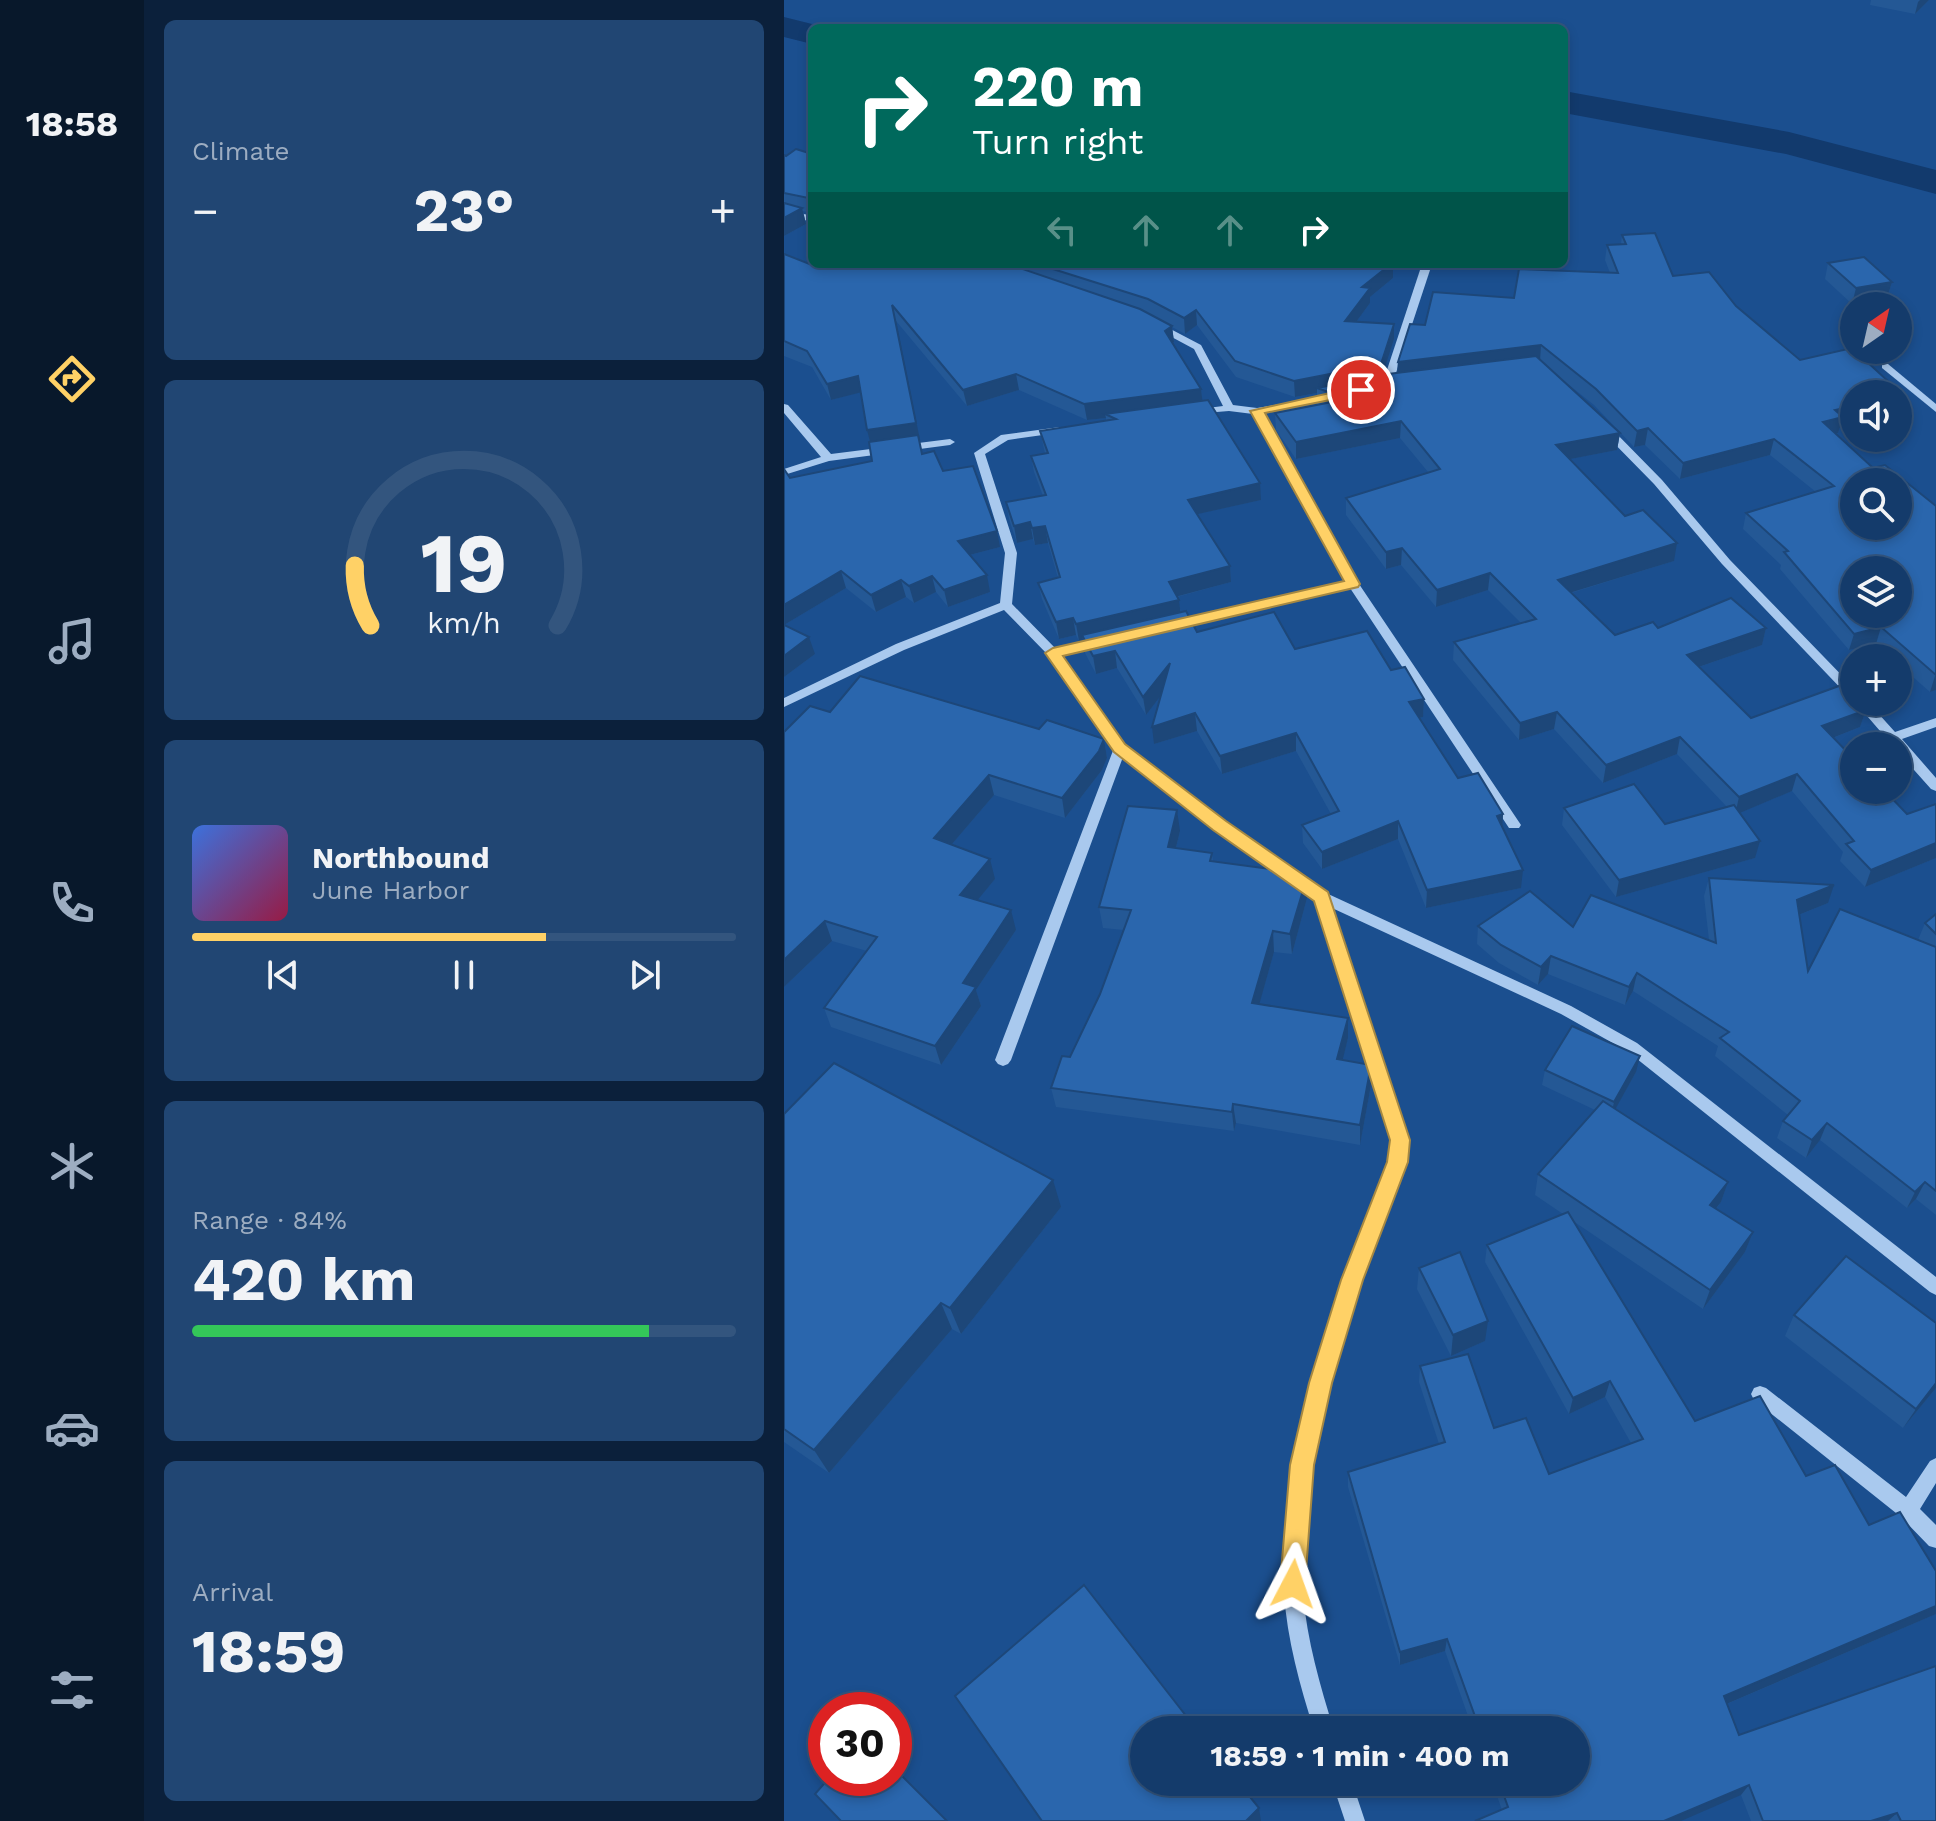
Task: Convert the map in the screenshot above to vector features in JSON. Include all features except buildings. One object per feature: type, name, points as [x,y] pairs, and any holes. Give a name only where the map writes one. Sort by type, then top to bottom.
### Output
[{"type":"street","points":[[784,212],[808,218]]},
{"type":"street","points":[[1387,385],[1426,268]]},
{"type":"street","points":[[1146,320],[1198,347],[1229,408]]},
{"type":"street","points":[[1885,366],[1936,409]]},
{"type":"street","points":[[1372,388],[1400,384]]},
{"type":"street","points":[[1184,414],[1229,408],[1257,411],[1343,394]]},
{"type":"street","points":[[784,407],[828,458]]},
{"type":"street","points":[[1257,411],[1353,584],[1514,825]]},
{"type":"street","points":[[1598,420],[1658,482],[1726,562],[1840,680]]},
{"type":"street","points":[[1079,427],[1005,437],[979,453],[1011,553],[1006,605],[1053,653],[1120,748],[1321,897],[1513,985],[1632,1047],[1936,1287]]},
{"type":"street","points":[[784,472],[828,458],[950,442]]},
{"type":"street","points":[[1158,629],[1353,584]]},
{"type":"street","points":[[784,703],[900,647],[1006,605]]},
{"type":"street","points":[[1053,653],[1113,639]]},
{"type":"street","points":[[1875,716],[1890,732]]},
{"type":"street","points":[[1909,732],[1936,722]]},
{"type":"street","points":[[1003,1060],[1120,748]]},
{"type":"street","points":[[1912,757],[1936,786]]},
{"type":"street","points":[[1319,1716],[1293,1584],[1302,1465],[1320,1383],[1352,1280],[1398,1162],[1400,1140],[1321,897]]},
{"type":"street","points":[[1760,1394],[1908,1510],[1936,1539]]},
{"type":"street","points":[[1908,1510],[1936,1467]]},
{"type":"street","points":[[1347,1796],[1355,1821]]},
{"type":"waterway","points":[[784,27],[808,33]]},
{"type":"waterway","points":[[1568,103],[1789,143],[1936,182]]},
{"type":"route","points":[[1293,1584],[1302,1465],[1320,1383],[1352,1280],[1398,1162],[1400,1140],[1321,897],[1120,748],[1053,653],[1353,584],[1257,411],[1361,390]]}]
